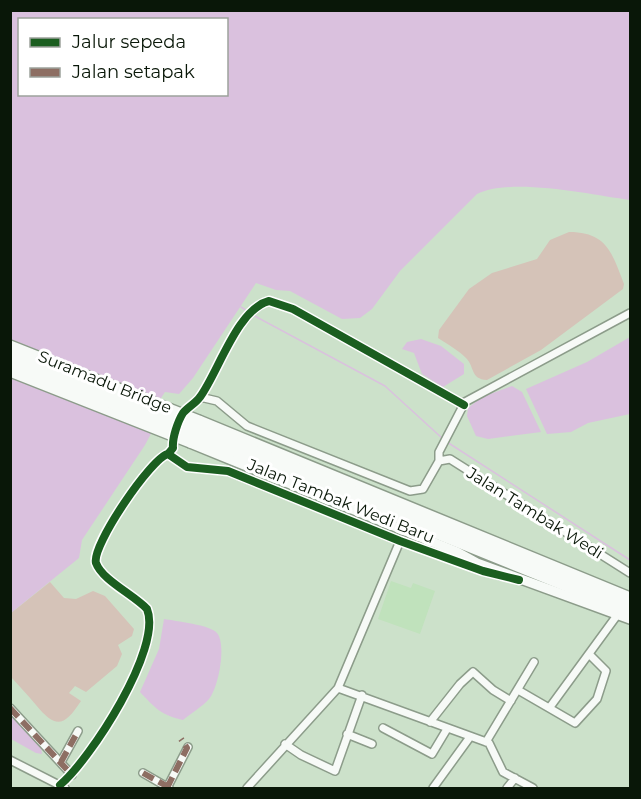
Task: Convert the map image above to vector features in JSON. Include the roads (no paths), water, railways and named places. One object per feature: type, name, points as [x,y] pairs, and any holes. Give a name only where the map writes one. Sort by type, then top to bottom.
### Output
[{"type":"highway","name":"Suramadu Bridge","points":[[10,353],[194,431]]},
{"type":"highway","name":"Suramadu Bridge","points":[[10,364],[194,431]]},
{"type":"highway","points":[[194,431],[630,603]]},
{"type":"highway","points":[[194,431],[630,612]]},
{"type":"main road","name":"Suramadu Bridge","points":[[10,345],[194,431]]},
{"type":"main road","name":"Suramadu Bridge","points":[[10,372],[194,431]]},
{"type":"main road","points":[[194,431],[457,552],[477,564],[519,580]]},
{"type":"main road","points":[[194,431],[630,597]]},
{"type":"main road","name":"Jalan Tambak Wedi Baru","points":[[519,580],[630,619]]},
{"type":"street","points":[[10,760],[62,787],[135,677],[150,627],[147,609],[105,576],[98,565],[96,554],[107,531],[146,474],[159,458],[171,451],[178,443],[188,408],[200,397],[254,309],[269,301],[292,309],[464,405]]},
{"type":"street","points":[[439,462],[438,456],[464,405],[474,396],[630,313]]},
{"type":"street","name":"Jalan Tambak Wedi Baru","points":[[200,397],[217,401],[247,426],[410,490],[423,489],[439,462]]},
{"type":"street","name":"Jalan Tambak Wedi Baru","points":[[171,451],[182,464],[195,470],[228,471],[400,541],[483,571],[519,580]]},
{"type":"street","name":"Jalan Tambak Wedi","points":[[439,462],[450,459],[630,573]]},
{"type":"street","points":[[247,789],[285,744],[338,688],[400,541]]},
{"type":"street","points":[[550,707],[618,614]]},
{"type":"street","points":[[518,690],[574,723],[597,699],[606,671],[589,654]]},
{"type":"street","points":[[486,741],[534,662]]},
{"type":"street","points":[[429,722],[460,684],[473,672],[493,690],[511,701]]},
{"type":"street","points":[[338,688],[362,695],[447,729],[486,741],[493,745],[502,771],[533,789]]},
{"type":"street","points":[[285,744],[300,755],[335,771],[362,695]]},
{"type":"street","points":[[10,708],[72,775]]},
{"type":"street","points":[[383,728],[432,754],[447,729]]},
{"type":"street","points":[[61,762],[78,731]]},
{"type":"street","points":[[347,734],[372,744]]},
{"type":"street","points":[[433,789],[470,737]]},
{"type":"street","points":[[143,773],[168,788],[188,747]]},
{"type":"street","points":[[507,789],[515,778]]},
{"type":"waterway","points":[[241,307],[249,312]]},
{"type":"waterway","points":[[253,315],[385,386],[443,439]]},
{"type":"waterway","points":[[447,442],[630,560]]}]
